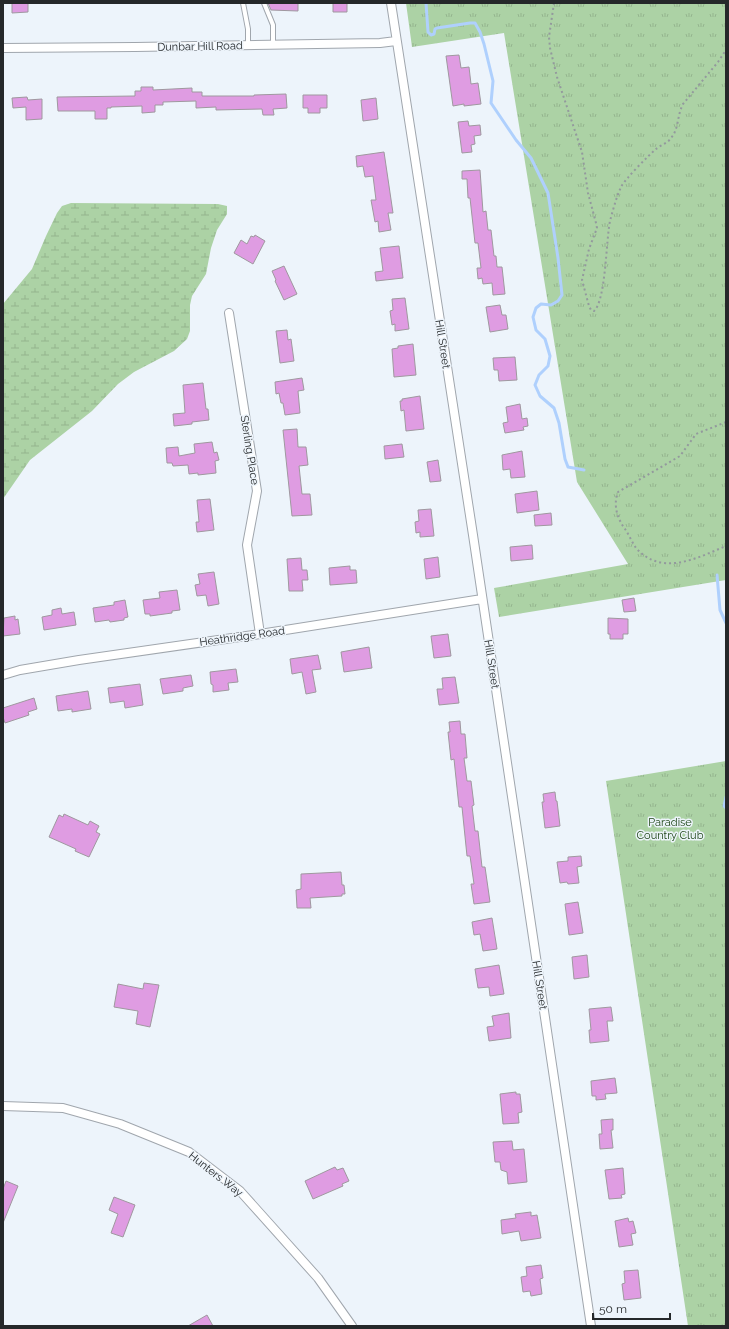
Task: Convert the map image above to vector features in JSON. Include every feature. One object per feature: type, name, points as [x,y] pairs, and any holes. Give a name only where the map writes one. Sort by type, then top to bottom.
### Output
[{"type":"street","name":"Hill Street","points":[[391,3],[591,1326]]},
{"type":"street","name":"Dunbar Hill Road","points":[[3,48],[248,46],[396,41]]},
{"type":"street","name":"Sterling Place","points":[[229,313],[257,491],[247,545],[260,634]]},
{"type":"street","name":"Heathridge Road","points":[[3,675],[20,670],[79,660],[260,634],[482,599]]},
{"type":"street","name":"Hunters Way","points":[[3,1106],[63,1108],[120,1124],[188,1152],[240,1191],[318,1278],[352,1326]]},
{"type":"lane","points":[[243,3],[248,29],[248,46]]},
{"type":"lane","points":[[264,3],[269,12],[273,25],[273,45]]},
{"type":"path","points":[[554,3],[549,36],[550,48],[582,152],[588,193],[597,228],[589,249],[582,280],[591,310],[596,309],[599,303],[610,224],[621,186],[658,148],[672,138],[676,130],[683,104],[718,62],[726,50]]},
{"type":"path","points":[[726,422],[696,434],[680,456],[618,492],[615,503],[621,524],[635,547],[649,560],[669,564],[681,562],[726,546]]},
{"type":"green space","points":[[406,3],[726,3],[726,580],[499,617],[494,588],[628,564],[577,482],[504,33],[412,47]]},
{"type":"green space","points":[[71,203],[218,204],[227,206],[227,214],[217,230],[211,248],[206,274],[192,296],[190,305],[190,331],[187,339],[174,351],[134,372],[118,384],[92,411],[30,460],[3,499],[3,304],[32,269],[57,213],[62,206]]},
{"type":"green space","name":"Paradise Country Club","points":[[726,761],[726,1326],[688,1326],[606,781]]},
{"type":"building","points":[[12,3],[28,3],[28,12],[12,13]]},
{"type":"building","points":[[268,3],[298,3],[298,11],[271,10]]},
{"type":"building","points":[[333,3],[347,3],[347,12],[333,12]]},
{"type":"building","points":[[459,55],[461,68],[469,67],[471,84],[478,83],[481,104],[464,106],[464,104],[453,106],[446,56]]},
{"type":"building","points":[[141,87],[153,87],[153,90],[192,88],[192,92],[202,92],[202,96],[254,96],[286,94],[287,108],[273,109],[274,115],[263,115],[262,109],[216,110],[216,107],[196,108],[196,101],[163,102],[163,105],[155,105],[155,112],[142,113],[142,106],[107,108],[107,119],[95,119],[95,111],[58,111],[57,97],[135,96],[135,91],[141,91]]},
{"type":"building","points":[[303,95],[327,95],[327,108],[320,108],[320,113],[308,113],[308,108],[303,108]]},
{"type":"building","points":[[27,97],[28,100],[42,99],[42,119],[26,120],[26,107],[13,108],[12,98]]},
{"type":"building","points":[[376,98],[378,119],[363,121],[361,100]]},
{"type":"building","points":[[468,121],[469,126],[480,125],[481,135],[474,136],[475,144],[471,145],[472,152],[462,153],[458,122]]},
{"type":"building","points":[[384,152],[393,213],[388,213],[391,230],[379,232],[378,221],[375,222],[371,200],[376,200],[373,176],[365,177],[363,166],[357,167],[356,156]]},
{"type":"building","points":[[480,170],[483,212],[486,211],[488,230],[491,230],[494,256],[496,256],[497,267],[502,267],[505,294],[493,295],[492,283],[483,284],[482,278],[478,279],[477,268],[481,268],[478,243],[475,243],[470,198],[468,198],[467,179],[462,179],[462,171]]},
{"type":"building","points":[[255,235],[265,241],[253,264],[234,253],[241,240],[247,244],[251,236],[254,237]]},
{"type":"building","points":[[399,246],[403,278],[376,281],[375,272],[383,271],[380,248]]},
{"type":"building","points":[[284,266],[297,294],[284,300],[272,271]]},
{"type":"building","points":[[405,298],[409,329],[395,331],[395,324],[392,325],[390,311],[393,310],[392,299]]},
{"type":"building","points":[[500,305],[502,315],[506,315],[508,329],[490,332],[486,307]]},
{"type":"building","points":[[287,330],[288,340],[291,339],[294,361],[280,363],[276,331]]},
{"type":"building","points":[[413,344],[416,375],[394,377],[392,349],[398,348],[398,346]]},
{"type":"building","points":[[515,357],[517,380],[499,381],[498,370],[494,370],[493,358]]},
{"type":"building","points":[[302,378],[304,390],[298,391],[300,413],[285,415],[283,403],[281,403],[279,393],[276,394],[275,382]]},
{"type":"building","points":[[203,383],[206,409],[208,409],[209,420],[174,426],[173,414],[185,413],[183,385]]},
{"type":"building","points":[[420,396],[424,429],[406,431],[404,410],[401,411],[400,401],[402,401],[402,399]]},
{"type":"building","points":[[520,404],[522,419],[527,418],[528,426],[523,427],[524,430],[505,433],[503,423],[508,422],[506,407]]},
{"type":"building","points":[[297,429],[298,447],[306,447],[308,465],[299,466],[302,494],[310,494],[312,515],[292,516],[283,430]]},
{"type":"building","points":[[212,442],[214,453],[217,452],[219,460],[215,461],[216,473],[198,475],[198,473],[189,474],[188,465],[173,466],[172,463],[167,463],[166,448],[178,447],[179,456],[195,453],[194,444]]},
{"type":"building","points":[[402,444],[404,457],[385,459],[384,446]]},
{"type":"building","points":[[522,451],[525,477],[511,478],[510,469],[503,470],[502,455]]},
{"type":"building","points":[[438,460],[441,481],[430,482],[427,462]]},
{"type":"building","points":[[537,491],[539,510],[517,513],[515,494]]},
{"type":"building","points":[[210,499],[214,530],[197,532],[196,522],[199,522],[197,500]]},
{"type":"building","points":[[431,509],[434,536],[420,537],[420,532],[416,533],[415,522],[419,521],[418,510]]},
{"type":"building","points":[[551,513],[552,525],[535,526],[534,515]]},
{"type":"building","points":[[532,545],[533,559],[511,561],[510,547]]},
{"type":"building","points":[[438,557],[440,577],[426,579],[424,559]]},
{"type":"building","points":[[301,558],[302,570],[307,570],[308,580],[302,580],[303,591],[289,591],[287,559]]},
{"type":"building","points":[[350,566],[350,570],[356,570],[357,583],[330,585],[329,568]]},
{"type":"building","points":[[214,572],[219,604],[208,606],[206,595],[197,596],[195,585],[200,584],[198,574]]},
{"type":"building","points":[[177,590],[180,610],[172,611],[172,613],[150,616],[150,614],[145,614],[143,600],[160,598],[159,592]]},
{"type":"building","points":[[634,598],[636,611],[624,612],[622,600]]},
{"type":"building","points":[[125,600],[128,617],[124,618],[124,620],[95,622],[93,608],[114,605],[114,602]]},
{"type":"building","points":[[61,608],[62,614],[74,612],[76,625],[44,630],[42,617],[52,615],[52,610]]},
{"type":"building","points":[[15,616],[15,620],[18,619],[20,634],[3,636],[4,618]]},
{"type":"building","points":[[608,618],[628,619],[628,634],[623,634],[623,639],[610,639],[610,634],[608,634]]},
{"type":"building","points":[[448,634],[451,656],[434,658],[431,636]]},
{"type":"building","points":[[369,647],[372,668],[344,672],[341,652]]},
{"type":"building","points":[[318,655],[321,669],[312,670],[316,692],[306,694],[302,672],[292,674],[290,659]]},
{"type":"building","points":[[236,669],[238,682],[228,683],[229,690],[213,692],[210,672]]},
{"type":"building","points":[[191,675],[193,686],[183,688],[183,691],[163,694],[160,679]]},
{"type":"building","points":[[455,677],[459,703],[439,705],[437,689],[443,689],[442,678]]},
{"type":"building","points":[[140,684],[143,705],[125,708],[124,701],[110,703],[108,688]]},
{"type":"building","points":[[88,691],[91,709],[72,712],[72,709],[58,711],[56,696]]},
{"type":"building","points":[[34,698],[37,709],[28,712],[29,715],[5,723],[3,708]]},
{"type":"building","points":[[460,721],[461,734],[465,734],[467,758],[464,758],[467,781],[471,781],[475,831],[478,831],[482,867],[485,867],[490,902],[474,904],[471,884],[474,884],[470,856],[467,856],[462,807],[459,807],[454,759],[451,760],[448,732],[450,732],[449,722]]},
{"type":"building","points":[[555,792],[560,826],[545,828],[542,802],[544,802],[543,794]]},
{"type":"building","points":[[64,814],[88,825],[90,821],[99,826],[96,832],[100,834],[89,857],[75,851],[76,849],[49,837],[59,815],[63,817]]},
{"type":"building","points":[[581,856],[582,866],[577,867],[579,883],[560,883],[557,862],[568,861],[568,857]]},
{"type":"building","points":[[341,872],[342,885],[344,885],[345,894],[342,894],[342,896],[310,898],[311,908],[297,908],[296,890],[301,889],[301,874]]},
{"type":"building","points":[[578,902],[583,933],[569,935],[565,904]]},
{"type":"building","points":[[492,918],[497,949],[483,951],[480,934],[474,935],[472,922]]},
{"type":"building","points":[[587,955],[589,977],[574,979],[572,957]]},
{"type":"building","points":[[499,965],[504,994],[490,996],[489,987],[478,988],[475,969]]},
{"type":"building","points":[[144,983],[159,985],[150,1027],[136,1024],[138,1011],[114,1007],[118,984],[143,989]]},
{"type":"building","points":[[611,1007],[613,1021],[607,1021],[609,1041],[590,1043],[589,1030],[591,1030],[589,1009]]},
{"type":"building","points":[[509,1013],[511,1038],[489,1041],[487,1027],[494,1026],[492,1016]]},
{"type":"building","points":[[615,1078],[617,1093],[605,1094],[606,1099],[596,1100],[596,1096],[592,1096],[591,1081]]},
{"type":"building","points":[[516,1092],[516,1094],[520,1094],[522,1112],[518,1113],[519,1123],[503,1124],[500,1094]]},
{"type":"building","points":[[613,1119],[613,1130],[611,1130],[613,1148],[600,1149],[599,1134],[602,1134],[601,1120]]},
{"type":"building","points":[[512,1141],[513,1150],[524,1149],[527,1182],[508,1184],[507,1172],[501,1170],[500,1162],[495,1162],[493,1142]]},
{"type":"building","points":[[335,1167],[337,1170],[343,1168],[349,1181],[342,1184],[343,1186],[313,1199],[305,1181]]},
{"type":"building","points":[[623,1168],[625,1194],[621,1195],[622,1198],[609,1199],[605,1170]]},
{"type":"building","points":[[6,1181],[18,1186],[3,1223],[3,1189]]},
{"type":"building","points":[[114,1197],[135,1205],[123,1237],[111,1233],[118,1214],[109,1210]]},
{"type":"building","points":[[531,1212],[531,1216],[537,1215],[541,1238],[521,1241],[519,1231],[502,1234],[501,1220],[516,1218],[515,1214]]},
{"type":"building","points":[[628,1218],[629,1222],[633,1221],[636,1233],[631,1234],[633,1245],[619,1247],[615,1221]]},
{"type":"building","points":[[541,1265],[543,1278],[540,1279],[542,1294],[531,1296],[530,1291],[523,1292],[521,1277],[527,1276],[526,1267]]},
{"type":"building","points":[[638,1270],[641,1298],[624,1300],[622,1284],[625,1283],[624,1271]]},
{"type":"building","points":[[207,1315],[213,1326],[188,1326]]},
{"type":"waterway","points":[[426,3],[428,32],[431,35],[434,34],[435,29],[437,28],[475,23],[484,44],[493,81],[491,103],[516,140],[531,158],[548,193],[562,295],[558,301],[551,305],[541,304],[536,308],[533,317],[536,330],[545,339],[550,356],[548,366],[539,375],[535,385],[540,396],[554,408],[559,423],[565,459],[568,467],[584,470]]},
{"type":"waterway","points":[[717,575],[720,610],[726,623]]},
{"type":"waterway","points":[[726,797],[724,806],[726,808]]}]
